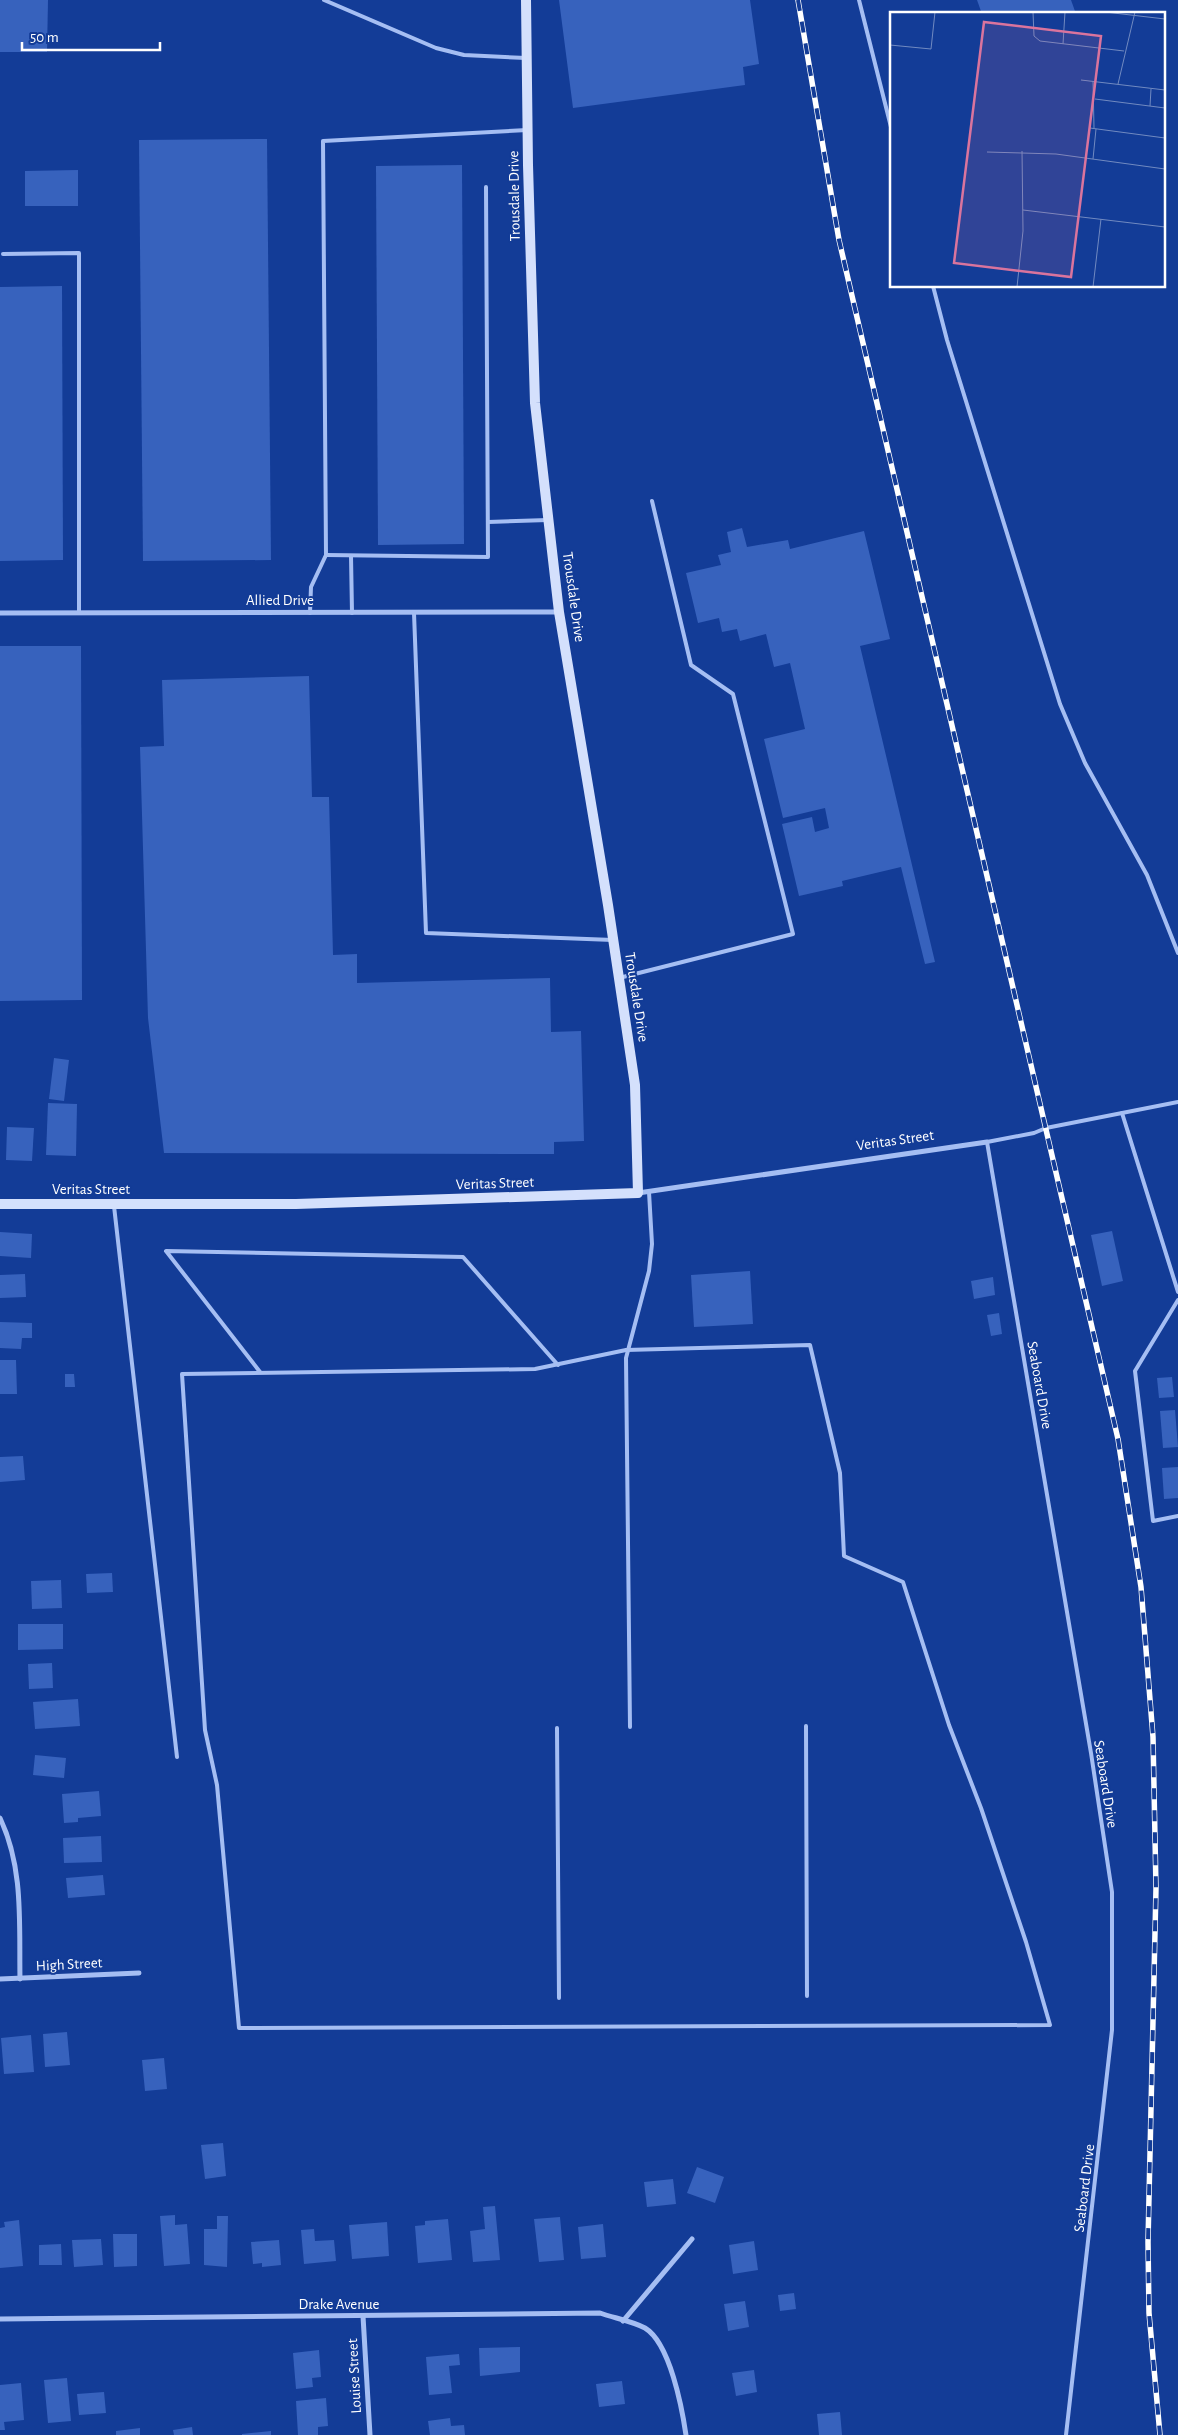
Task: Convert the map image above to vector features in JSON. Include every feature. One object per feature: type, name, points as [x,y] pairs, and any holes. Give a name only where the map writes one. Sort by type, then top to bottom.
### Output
[{"type":"street","name":"Trousdale Drive","points":[[526,0],[527,130],[535,403],[559,612],[635,1085],[638,1193]]},
{"type":"street","name":"Allied Drive","points":[[0,613],[559,612]]},
{"type":"street","name":"Veritas Street","points":[[0,1204],[296,1204],[638,1193],[987,1142]]},
{"type":"street","points":[[0,1818],[11,1843],[17,1879],[20,1979]]},
{"type":"street","name":"High Street","points":[[0,1979],[139,1973]]},
{"type":"street","points":[[623,2321],[692,2239]]},
{"type":"street","name":"Drake Avenue","points":[[0,2318],[600,2313],[646,2329],[665,2353],[682,2405],[686,2435]]},
{"type":"street","name":"Louise Street","points":[[363,2316],[370,2435]]},
{"type":"lane","points":[[324,0],[436,48],[464,55],[526,58]]},
{"type":"lane","points":[[859,0],[890,123]]},
{"type":"lane","points":[[310,613],[311,587],[326,555],[323,141],[527,130]]},
{"type":"lane","points":[[326,555],[488,557],[486,187]]},
{"type":"lane","points":[[3,254],[79,253],[78,613]]},
{"type":"lane","points":[[934,288],[947,340],[1060,704],[1085,763],[1147,875],[1178,953]]},
{"type":"lane","points":[[619,978],[793,934],[733,694],[691,665],[652,502]]},
{"type":"lane","points":[[488,522],[548,520]]},
{"type":"lane","points":[[351,556],[352,613]]},
{"type":"lane","points":[[414,613],[426,932],[613,940]]},
{"type":"lane","points":[[987,1142],[1034,1133],[1046,1128],[1178,1102]]},
{"type":"lane","points":[[1122,1113],[1178,1292]]},
{"type":"lane","name":"Seaboard Drive","points":[[987,1142],[1091,1754],[1112,1892],[1112,2030],[1066,2435]]},
{"type":"lane","points":[[630,1727],[626,1350],[649,1271],[652,1244],[649,1192]]},
{"type":"lane","points":[[114,1204],[176,1757]]},
{"type":"lane","points":[[260,1372],[166,1251],[463,1257],[558,1365]]},
{"type":"lane","points":[[1178,1300],[1135,1371],[1153,1521],[1178,1516]]},
{"type":"lane","points":[[810,1345],[840,1473],[844,1556],[903,1582],[949,1725],[981,1808],[1050,2025],[239,2028],[217,1786],[205,1730],[182,1374],[534,1369],[626,1350],[810,1345]]},
{"type":"lane","points":[[806,1726],[807,1996]]},
{"type":"lane","points":[[556,1728],[559,1998]]},
{"type":"building","points":[[0,0],[48,0],[47,52],[0,52]]},
{"type":"building","points":[[559,0],[750,0],[759,64],[743,67],[745,85],[573,108]]},
{"type":"building","points":[[977,0],[1071,0],[1075,12],[981,12]]},
{"type":"building","points":[[267,139],[271,560],[143,561],[139,140]]},
{"type":"building","points":[[462,165],[464,544],[378,545],[376,166]]},
{"type":"building","points":[[78,170],[78,206],[25,206],[25,171]]},
{"type":"building","points":[[62,286],[63,560],[0,561],[0,287]]},
{"type":"building","points":[[742,528],[747,547],[788,540],[790,549],[864,531],[890,639],[860,646],[935,962],[925,964],[901,867],[842,881],[843,886],[799,896],[782,824],[812,817],[815,832],[829,828],[825,808],[783,818],[764,739],[805,729],[790,663],[774,667],[766,634],[740,641],[737,629],[722,632],[719,618],[698,623],[686,573],[721,565],[718,555],[731,552],[727,532]]},
{"type":"building","points":[[0,646],[81,646],[82,1000],[0,1001]]},
{"type":"building","points":[[309,676],[312,797],[329,797],[333,955],[357,954],[357,983],[550,978],[551,1032],[581,1031],[584,1141],[554,1142],[554,1154],[164,1153],[148,1018],[140,747],[164,746],[162,680]]},
{"type":"building","points":[[54,1058],[69,1060],[64,1101],[49,1099]]},
{"type":"building","points":[[48,1103],[77,1104],[76,1156],[46,1155]]},
{"type":"building","points":[[7,1127],[34,1128],[32,1161],[6,1160]]},
{"type":"building","points":[[1112,1231],[1123,1281],[1102,1286],[1091,1235]]},
{"type":"building","points":[[0,1232],[32,1234],[31,1258],[0,1256]]},
{"type":"building","points":[[750,1271],[753,1324],[694,1327],[691,1275]]},
{"type":"building","points":[[25,1274],[26,1297],[0,1298],[0,1275]]},
{"type":"building","points":[[993,1277],[995,1295],[974,1299],[971,1281]]},
{"type":"building","points":[[999,1313],[1002,1334],[991,1336],[987,1315]]},
{"type":"building","points":[[0,1322],[32,1323],[32,1338],[22,1338],[21,1349],[0,1348]]},
{"type":"building","points":[[0,1360],[16,1360],[17,1394],[0,1394]]},
{"type":"building","points":[[65,1374],[74,1374],[75,1387],[65,1387]]},
{"type":"building","points":[[1172,1377],[1174,1397],[1159,1398],[1157,1378]]},
{"type":"building","points":[[1175,1410],[1178,1447],[1163,1448],[1160,1411]]},
{"type":"building","points":[[23,1456],[25,1480],[0,1482],[0,1457]]},
{"type":"building","points":[[1178,1467],[1178,1498],[1164,1499],[1162,1468]]},
{"type":"building","points":[[112,1573],[113,1592],[87,1593],[86,1574]]},
{"type":"building","points":[[61,1580],[62,1608],[32,1609],[31,1581]]},
{"type":"building","points":[[18,1624],[63,1624],[63,1649],[18,1650]]},
{"type":"building","points":[[52,1663],[53,1688],[29,1689],[28,1664]]},
{"type":"building","points":[[78,1699],[80,1726],[35,1729],[33,1702]]},
{"type":"building","points":[[35,1755],[66,1758],[64,1778],[33,1775]]},
{"type":"building","points":[[99,1791],[101,1816],[78,1818],[78,1822],[64,1823],[62,1794]]},
{"type":"building","points":[[101,1836],[102,1862],[64,1863],[63,1838]]},
{"type":"building","points":[[103,1875],[105,1895],[68,1898],[66,1878]]},
{"type":"building","points":[[67,2032],[70,2065],[45,2067],[43,2034]]},
{"type":"building","points":[[31,2035],[34,2072],[4,2074],[1,2038]]},
{"type":"building","points":[[164,2058],[167,2089],[145,2091],[142,2060]]},
{"type":"building","points":[[223,2143],[226,2176],[205,2179],[201,2145]]},
{"type":"building","points":[[697,2167],[724,2177],[715,2203],[687,2193]]},
{"type":"building","points":[[673,2179],[676,2204],[647,2207],[644,2182]]},
{"type":"building","points":[[495,2206],[500,2260],[473,2262],[470,2231],[485,2229],[483,2207]]},
{"type":"building","points":[[175,2215],[175,2225],[187,2224],[190,2264],[164,2266],[160,2216]]},
{"type":"building","points":[[217,2216],[228,2216],[227,2267],[204,2265],[204,2229],[217,2229]]},
{"type":"building","points":[[560,2217],[564,2260],[539,2262],[534,2219]]},
{"type":"building","points":[[448,2219],[452,2260],[418,2263],[415,2226],[425,2225],[425,2221]]},
{"type":"building","points":[[19,2220],[23,2266],[0,2268],[0,2228],[5,2227],[4,2222]]},
{"type":"building","points":[[387,2222],[389,2256],[352,2259],[349,2225]]},
{"type":"building","points":[[603,2224],[606,2257],[581,2259],[578,2227]]},
{"type":"building","points":[[314,2229],[315,2241],[334,2240],[336,2261],[304,2264],[301,2230]]},
{"type":"building","points":[[113,2234],[137,2234],[137,2266],[114,2267]]},
{"type":"building","points":[[101,2239],[103,2265],[74,2267],[72,2240]]},
{"type":"building","points":[[279,2240],[281,2265],[262,2267],[262,2263],[253,2264],[251,2242]]},
{"type":"building","points":[[754,2241],[758,2270],[733,2274],[729,2245]]},
{"type":"building","points":[[61,2244],[62,2265],[39,2265],[39,2245]]},
{"type":"building","points":[[794,2293],[796,2309],[780,2311],[778,2295]]},
{"type":"building","points":[[745,2301],[749,2327],[728,2331],[724,2304]]},
{"type":"building","points":[[520,2347],[520,2372],[480,2376],[479,2348]]},
{"type":"building","points":[[319,2350],[321,2377],[312,2378],[313,2387],[296,2389],[293,2353]]},
{"type":"building","points":[[459,2354],[460,2365],[449,2366],[452,2393],[429,2395],[426,2357]]},
{"type":"building","points":[[754,2370],[757,2392],[736,2396],[732,2373]]},
{"type":"building","points":[[67,2378],[71,2421],[48,2423],[44,2380]]},
{"type":"building","points":[[622,2381],[625,2404],[599,2407],[596,2384]]},
{"type":"building","points":[[21,2383],[24,2420],[4,2422],[5,2430],[0,2430],[0,2385]]},
{"type":"building","points":[[104,2392],[106,2413],[79,2415],[77,2394]]},
{"type":"building","points":[[326,2398],[328,2426],[318,2427],[318,2435],[298,2435],[296,2401]]},
{"type":"building","points":[[840,2412],[842,2435],[819,2435],[817,2414]]},
{"type":"building","points":[[450,2418],[451,2426],[464,2425],[465,2435],[430,2435],[428,2421]]},
{"type":"building","points":[[192,2427],[193,2435],[174,2435],[173,2430]]},
{"type":"building","points":[[140,2428],[140,2435],[116,2435],[116,2431]]},
{"type":"building","points":[[271,2431],[271,2435],[242,2435],[242,2434]]},
{"type":"railway","points":[[798,0],[839,240],[1118,1439],[1141,1587],[1153,1737],[1156,1888],[1148,2242],[1149,2313],[1160,2435]]}]
